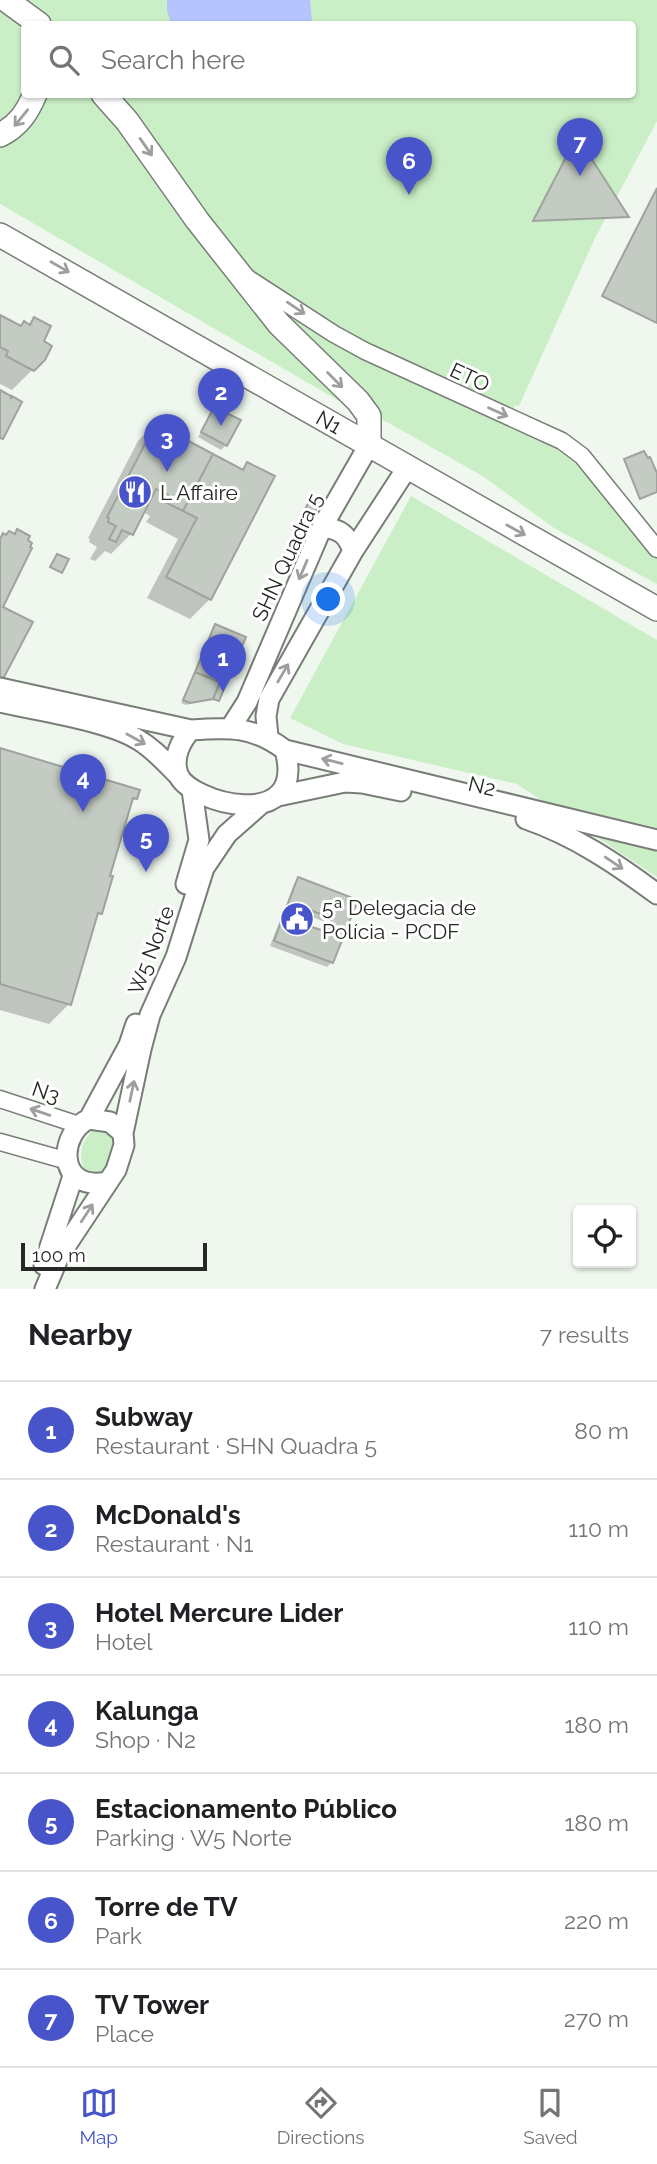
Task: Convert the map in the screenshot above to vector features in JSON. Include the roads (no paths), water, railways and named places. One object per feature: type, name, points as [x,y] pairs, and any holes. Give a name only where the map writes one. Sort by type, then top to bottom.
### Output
[{"type":"highway","points":[[6,0],[34,21]]},
{"type":"highway","points":[[0,135],[9,131],[25,116],[33,98]]},
{"type":"highway","points":[[107,98],[127,121],[238,273],[279,324],[358,401],[369,416],[369,445]]},
{"type":"highway","name":"N1","points":[[0,235],[657,610]]},
{"type":"main road","name":"SHN Quadra 5","points":[[231,727],[247,702],[322,527],[369,445]]},
{"type":"main road","points":[[268,737],[265,716],[269,699],[354,551],[408,468]]},
{"type":"main road","points":[[322,527],[344,533],[354,551]]},
{"type":"main road","points":[[0,688],[191,730],[231,727],[268,737],[285,750],[288,762],[285,788],[270,800],[240,805],[185,782],[154,751],[135,738],[110,727],[0,702]]},
{"type":"main road","points":[[185,782],[177,761],[180,744],[191,730]]},
{"type":"main road","name":"N2","points":[[285,750],[657,840]]},
{"type":"main road","name":"W5 Norte","points":[[84,1122],[129,1045],[177,915],[199,840],[185,782]]},
{"type":"main road","name":"N2","points":[[270,800],[337,784],[362,783],[520,817],[580,842],[615,863],[657,894]]},
{"type":"main road","name":"W5 Norte","points":[[123,1133],[150,1016],[176,957],[204,868],[227,834],[270,800]]},
{"type":"main road","points":[[35,1289],[70,1169],[72,1137],[84,1122],[110,1122],[123,1133],[121,1157],[116,1170],[59,1256],[46,1289]]},
{"type":"main road","points":[[70,1169],[87,1182],[107,1182]]},
{"type":"street","name":"ETO","points":[[238,273],[365,351],[562,442],[582,457],[657,550]]},
{"type":"street","name":"N3","points":[[0,1099],[84,1122]]},
{"type":"street","points":[[0,1142],[70,1169]]},
{"type":"water","points":[[167,0],[310,0],[312,21],[170,21]]},
{"type":"place","name":"TV Tower","points":[[580,176]]},
{"type":"place","name":"Torre de TV","points":[[409,195]]},
{"type":"place","name":"McDonald's","points":[[221,426]]},
{"type":"place","name":"Hotel Mercure Lider","points":[[167,472]]},
{"type":"place","name":"L Affaire","points":[[135,492]]},
{"type":"place","name":"Subway","points":[[223,692]]},
{"type":"place","name":"Kalunga","points":[[83,812]]},
{"type":"place","name":"Estacionamento Público","points":[[146,872]]},
{"type":"place","name":"5ª Delegacia de Polícia - PCDF","points":[[297,919]]}]
